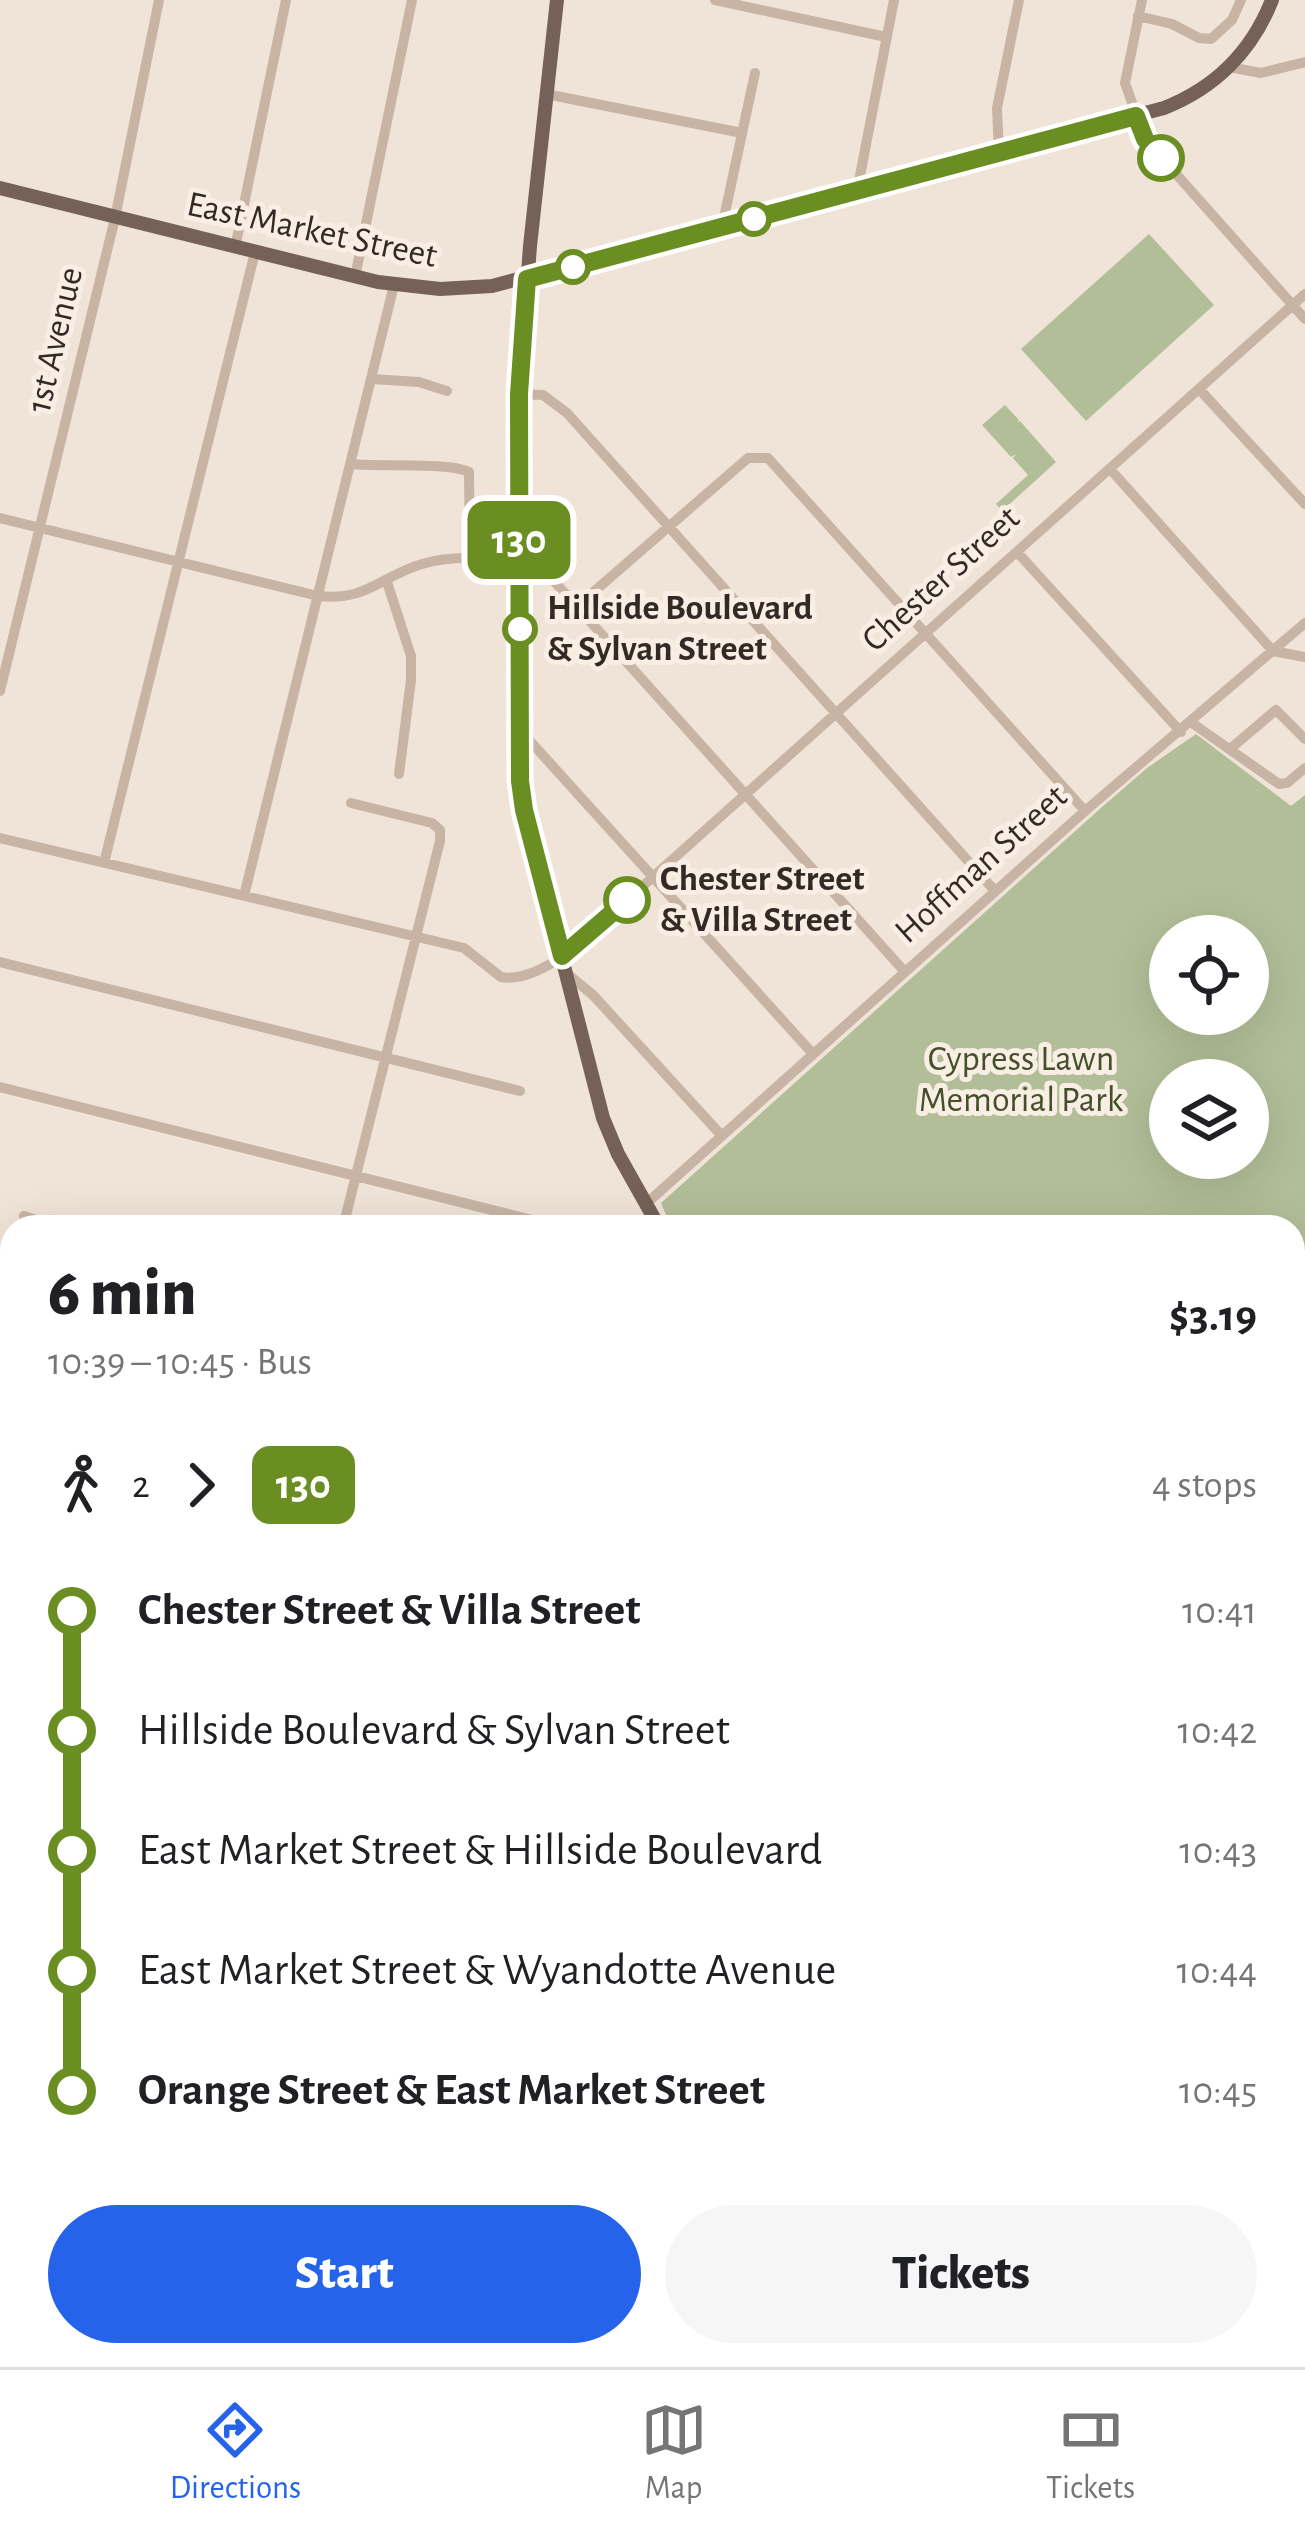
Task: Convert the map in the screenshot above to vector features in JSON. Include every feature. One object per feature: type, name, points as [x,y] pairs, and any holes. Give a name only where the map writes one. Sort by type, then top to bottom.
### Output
[{"type":"main road","points":[[556,0],[519,394],[524,810],[609,1135],[654,1215]]},
{"type":"main road","name":"East Market Street","points":[[0,188],[355,277],[452,290],[527,279],[1184,100],[1229,68],[1270,7]]},
{"type":"street","name":"1st Avenue","points":[[0,692],[115,218],[159,0]]},
{"type":"street","points":[[235,248],[286,0]]},
{"type":"street","points":[[355,277],[412,0]]},
{"type":"street","points":[[715,0],[771,6],[886,37]]},
{"type":"street","points":[[857,191],[894,0]]},
{"type":"street","points":[[999,153],[998,108],[1019,0]]},
{"type":"street","points":[[1142,0],[1125,83],[1145,139],[1305,319]]},
{"type":"street","points":[[1138,16],[1211,39],[1232,20],[1241,0]]},
{"type":"street","points":[[1229,68],[1266,72],[1305,62]]},
{"type":"street","points":[[722,227],[754,73]]},
{"type":"street","points":[[546,94],[742,133]]},
{"type":"street","points":[[104,862],[255,252]]},
{"type":"street","points":[[244,896],[394,285]]},
{"type":"street","name":"Chester Street","points":[[0,838],[464,948],[492,973],[512,979],[533,975],[562,956],[653,877],[1305,294]]},
{"type":"street","points":[[372,380],[419,382],[447,391]]},
{"type":"street","points":[[1199,389],[1305,504]]},
{"type":"street","points":[[519,394],[544,395],[567,413],[995,891]]},
{"type":"street","points":[[575,608],[748,458],[763,456],[800,490],[1085,811]]},
{"type":"street","points":[[352,464],[458,466],[469,472],[470,560]]},
{"type":"street","points":[[1110,469],[1273,651],[1305,657]]},
{"type":"street","points":[[0,518],[318,596],[344,598],[425,563],[519,562],[543,568],[905,972]]},
{"type":"street","points":[[1017,552],[1181,732]]},
{"type":"street","points":[[387,582],[411,656],[399,774]]},
{"type":"street","name":"Hoffman Street","points":[[648,1202],[1085,811],[1305,623]]},
{"type":"street","points":[[1230,749],[1276,710],[1305,739]]},
{"type":"street","points":[[1192,723],[1280,784],[1305,768]]},
{"type":"street","points":[[520,730],[813,1054]]},
{"type":"street","points":[[346,1215],[440,830],[432,823],[351,802]]},
{"type":"street","points":[[0,962],[520,1091]]},
{"type":"street","points":[[566,973],[593,995],[722,1136]]},
{"type":"street","points":[[0,1087],[513,1215]]},
{"type":"green space","points":[[1149,234],[1214,305],[1086,421],[1021,349]]},
{"type":"green space","points":[[1005,405],[1056,462],[1002,511],[996,504],[1028,475],[1013,458],[1016,454],[1011,457],[982,425]]},
{"type":"green space","name":"Cypress Lawn Memorial Park","points":[[1196,734],[1291,806],[1305,795],[1305,1215],[666,1215],[661,1203],[1102,807]]},
{"type":"bus line","name":"130","points":[[627,900],[562,956],[524,810],[520,781],[519,394],[527,279],[1136,116],[1145,139],[1161,158]]},
{"type":"place","name":"Hillside Boulevard & Sylvan Street","points":[[520,629]]},
{"type":"place","name":"Chester Street & Villa Street","points":[[627,900]]}]
